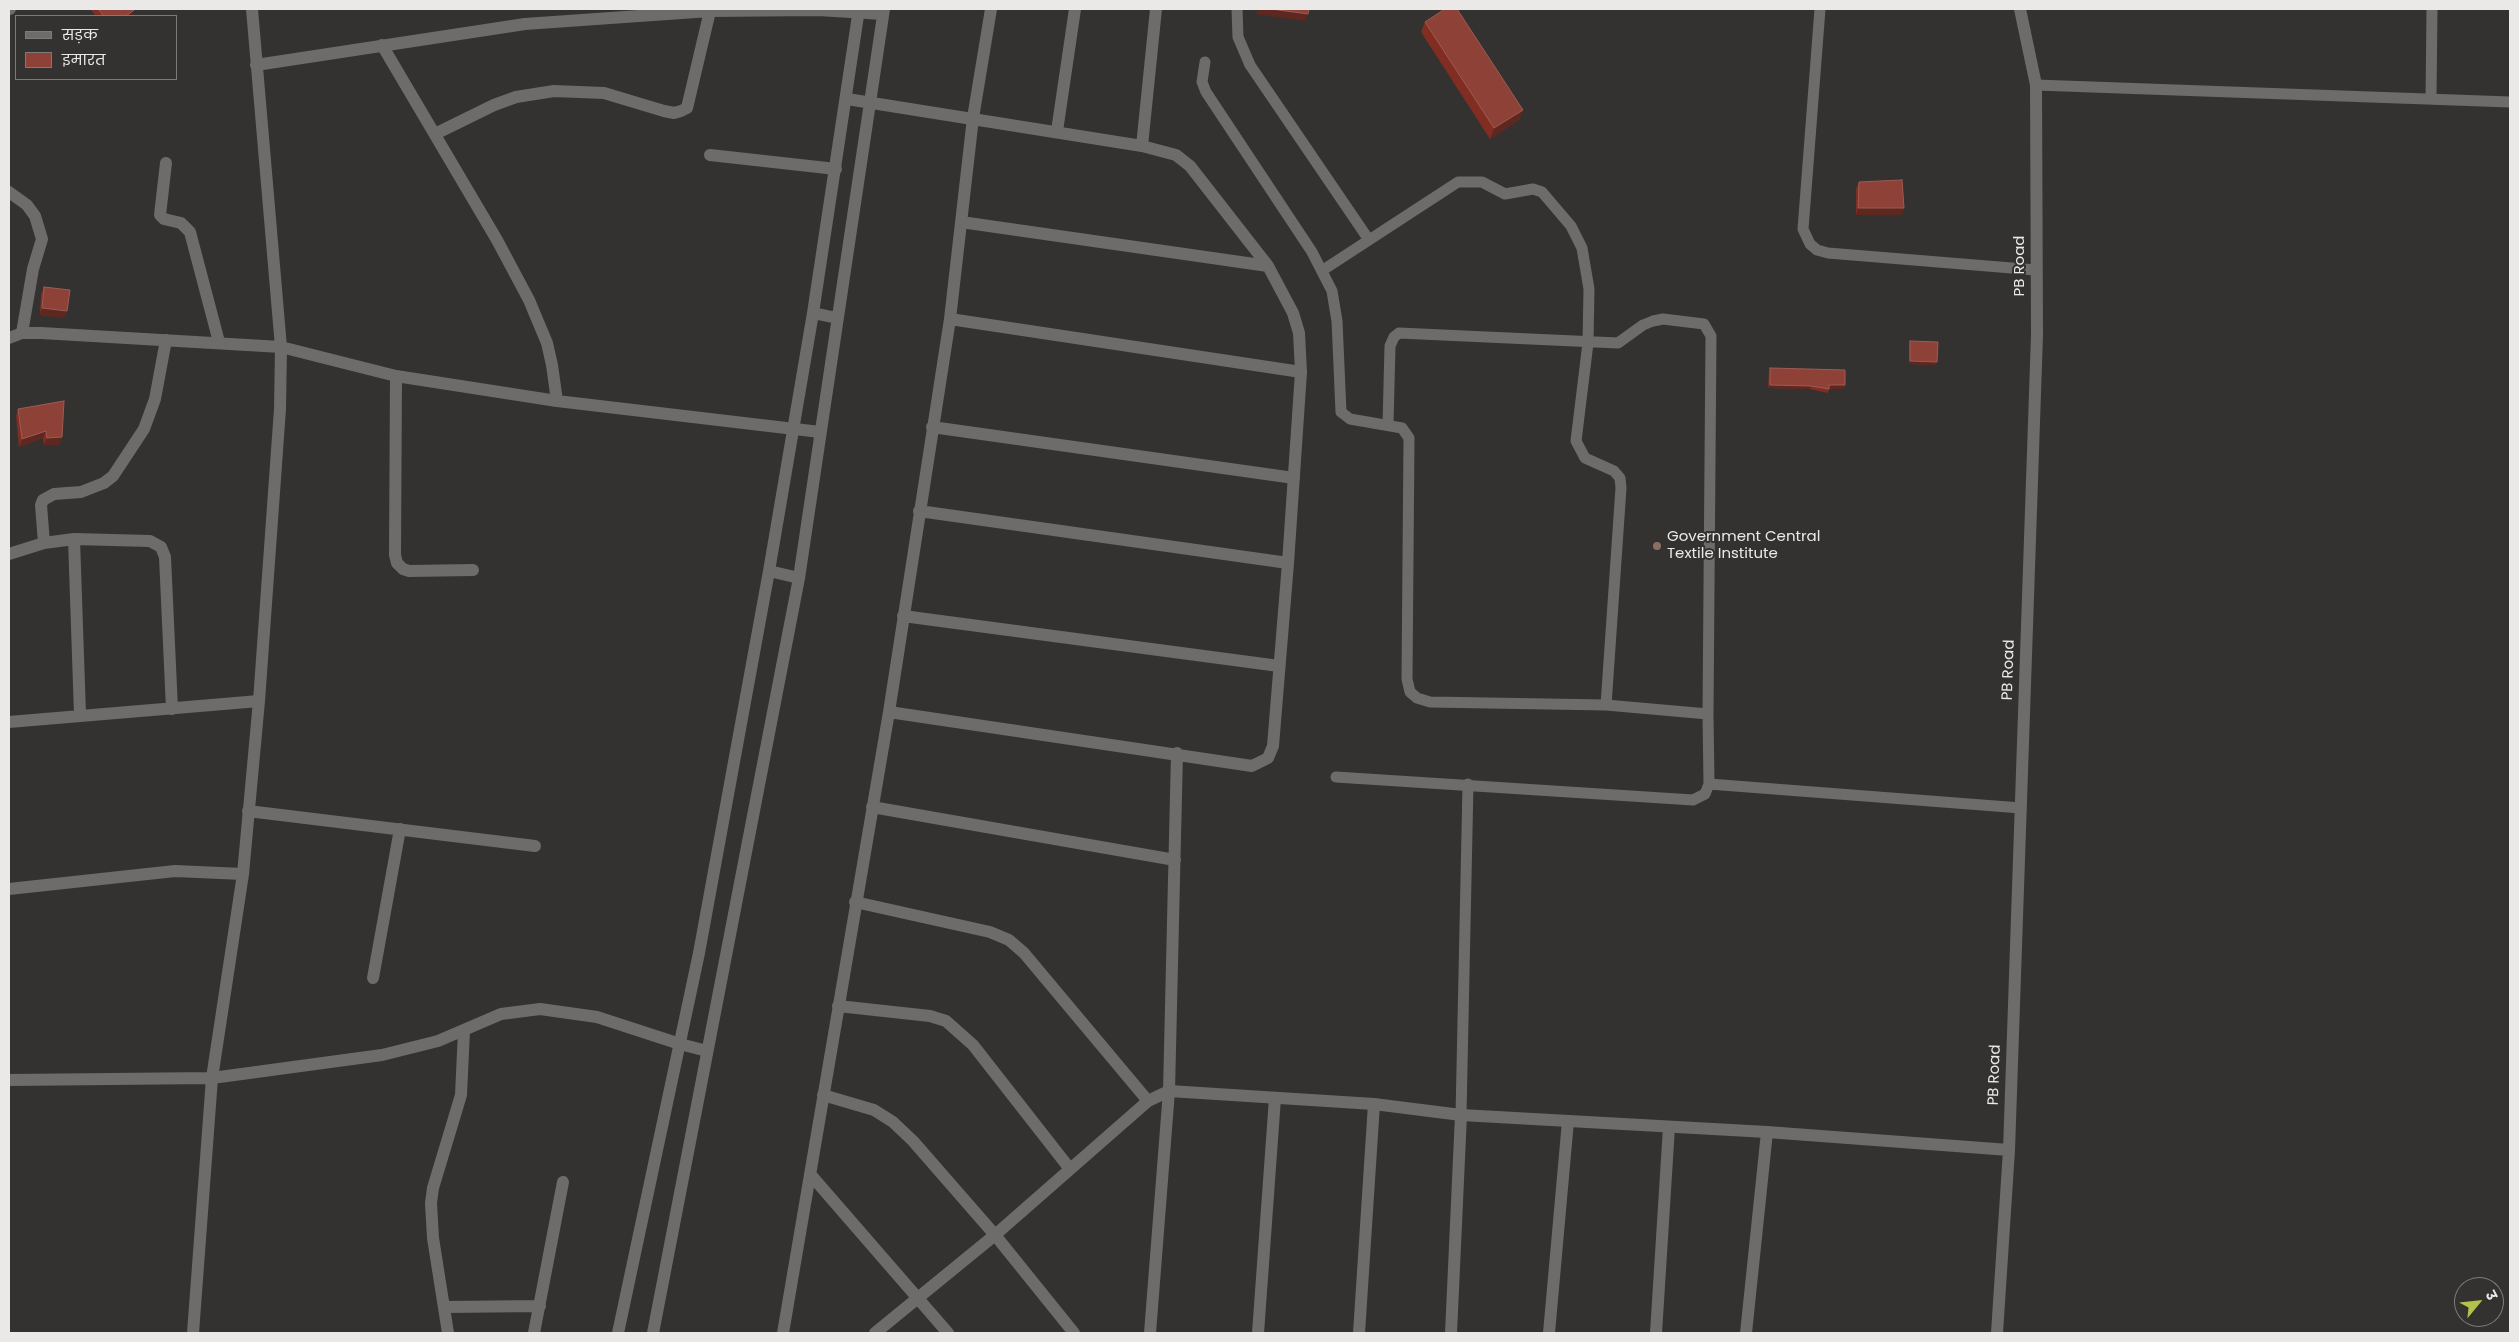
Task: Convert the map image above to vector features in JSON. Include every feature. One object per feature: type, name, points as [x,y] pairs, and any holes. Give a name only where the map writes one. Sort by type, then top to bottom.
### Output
[{"type":"street","points":[[193,1333],[212,1078],[243,874],[259,701],[280,409],[281,346],[252,9]]},
{"type":"street","points":[[256,65],[382,44],[525,24],[710,11],[818,9],[883,11],[799,578],[653,1333]]},
{"type":"street","points":[[784,1333],[855,902],[889,712],[950,319],[973,118],[991,9]]},
{"type":"street","points":[[1058,132],[1075,9]]},
{"type":"street","points":[[1142,146],[1156,9]]},
{"type":"street","name":"PB Road","points":[[1997,1333],[2009,1150],[2036,345],[2036,85],[2020,9]]},
{"type":"street","points":[[618,1333],[699,954],[770,571],[795,428],[847,99],[859,10]]},
{"type":"street","points":[[435,134],[494,105],[516,97],[554,91],[604,93],[664,111],[674,113],[682,111],[687,108],[710,11]]},
{"type":"street","points":[[382,44],[497,240],[540,324],[552,365],[557,401]]},
{"type":"street","points":[[847,99],[1142,146],[1176,155],[1190,166],[1268,266],[1293,313],[1299,333],[1301,372],[1288,563],[1273,746],[1268,758],[1252,766],[889,712]]},
{"type":"street","points":[[710,155],[836,169]]},
{"type":"street","points":[[166,163],[160,215],[164,219],[181,224],[190,232],[219,342]]},
{"type":"street","points":[[9,192],[27,205],[36,216],[42,239],[33,269],[22,334]]},
{"type":"street","points":[[831,199],[854,200]]},
{"type":"street","points":[[961,222],[1268,266]]},
{"type":"street","points":[[813,313],[837,318]]},
{"type":"street","points":[[950,319],[1301,372]]},
{"type":"street","points":[[9,338],[22,334],[281,346],[396,376],[557,401],[820,432]]},
{"type":"street","points":[[44,543],[41,505],[43,500],[54,494],[81,492],[104,483],[113,476],[144,429],[155,399],[166,340]]},
{"type":"street","points":[[396,376],[395,555],[397,563],[403,569],[409,571],[473,570]]},
{"type":"street","points":[[932,427],[1294,478]]},
{"type":"street","points":[[919,511],[1288,563]]},
{"type":"street","points":[[74,539],[80,714]]},
{"type":"street","points":[[9,554],[44,543],[74,539],[150,541],[161,547],[165,557],[172,709]]},
{"type":"street","points":[[770,571],[799,578]]},
{"type":"street","points":[[903,616],[1280,666]]},
{"type":"street","points":[[9,722],[80,714],[172,709],[259,701]]},
{"type":"street","points":[[1150,1333],[1169,1091],[1177,754]]},
{"type":"street","points":[[872,808],[1175,860]]},
{"type":"street","points":[[248,811],[535,846]]},
{"type":"street","points":[[373,978],[400,829]]},
{"type":"street","points":[[9,889],[175,871],[243,874]]},
{"type":"street","points":[[855,902],[990,932],[1009,940],[1024,953],[1148,1102]]},
{"type":"street","points":[[838,1006],[930,1016],[946,1021],[959,1030],[1070,1169]]},
{"type":"street","points":[[9,1080],[212,1078],[382,1056],[438,1041],[501,1014],[540,1009],[597,1017],[707,1051]]},
{"type":"street","points":[[448,1333],[433,1238],[431,1203],[433,1188],[461,1095],[464,1031]]},
{"type":"street","points":[[875,1333],[995,1234],[1148,1102],[1169,1091],[1374,1104],[1461,1116],[1767,1132],[2009,1150]]},
{"type":"street","points":[[823,1095],[874,1110],[893,1122],[995,1234],[1074,1333]]},
{"type":"street","points":[[1258,1333],[1275,1098]]},
{"type":"street","points":[[1359,1333],[1374,1104]]},
{"type":"street","points":[[1450,1333],[1461,1116]]},
{"type":"street","points":[[1549,1333],[1568,1121]]},
{"type":"street","points":[[1656,1333],[1669,1127]]},
{"type":"street","points":[[1746,1333],[1767,1132]]},
{"type":"street","points":[[810,1174],[948,1333]]},
{"type":"street","points":[[534,1333],[563,1182]]},
{"type":"street","points":[[445,1307],[540,1306]]},
{"type":"lane","points":[[1237,9],[1238,37],[1250,65],[1369,240]]},
{"type":"lane","points":[[1820,9],[1803,229],[1810,244],[1817,250],[1828,253],[2036,270]]},
{"type":"lane","points":[[2431,99],[2432,9]]},
{"type":"lane","points":[[1205,62],[1202,82],[1206,92],[1323,270],[1336,305],[1341,412],[1350,419],[1402,428],[1407,432],[1410,448],[1407,679],[1410,692],[1417,698],[1430,702],[1606,705],[1708,714]]},
{"type":"lane","points":[[2036,85],[2510,102]]},
{"type":"lane","points":[[1323,270],[1458,182],[1482,182],[1505,194],[1534,189],[1542,192],[1559,210],[1582,248],[1589,289],[1588,343],[1576,434],[1577,448],[1585,458],[1614,471],[1620,478],[1621,488],[1606,705]]},
{"type":"lane","points":[[1336,777],[1468,784],[1693,800],[1705,794],[1709,784],[1711,336],[1704,324],[1663,319],[1643,325],[1618,343],[1399,333],[1394,337],[1390,346],[1388,425]]},
{"type":"lane","points":[[1461,1116],[1468,784]]},
{"type":"lane","points":[[1709,784],[2021,808]]},
{"type":"building","points":[[98,9],[134,10],[127,15],[103,15]]},
{"type":"building","points":[[1271,9],[1309,9],[1308,14]]},
{"type":"building","points":[[1445,9],[1457,9],[1523,110],[1494,128],[1425,22]]},
{"type":"building","points":[[1902,180],[1904,208],[1858,208],[1859,182]]},
{"type":"building","points":[[44,287],[70,290],[67,311],[42,308]]},
{"type":"building","points":[[1910,341],[1938,342],[1937,362],[1910,361]]},
{"type":"building","points":[[1770,368],[1845,370],[1845,385],[1829,385],[1829,389],[1811,386],[1770,385]]},
{"type":"building","points":[[64,401],[62,437],[47,438],[46,431],[22,439],[18,409]]},
{"type":"place","name":"Government Central Textile Institute","points":[[1657,546]]}]
